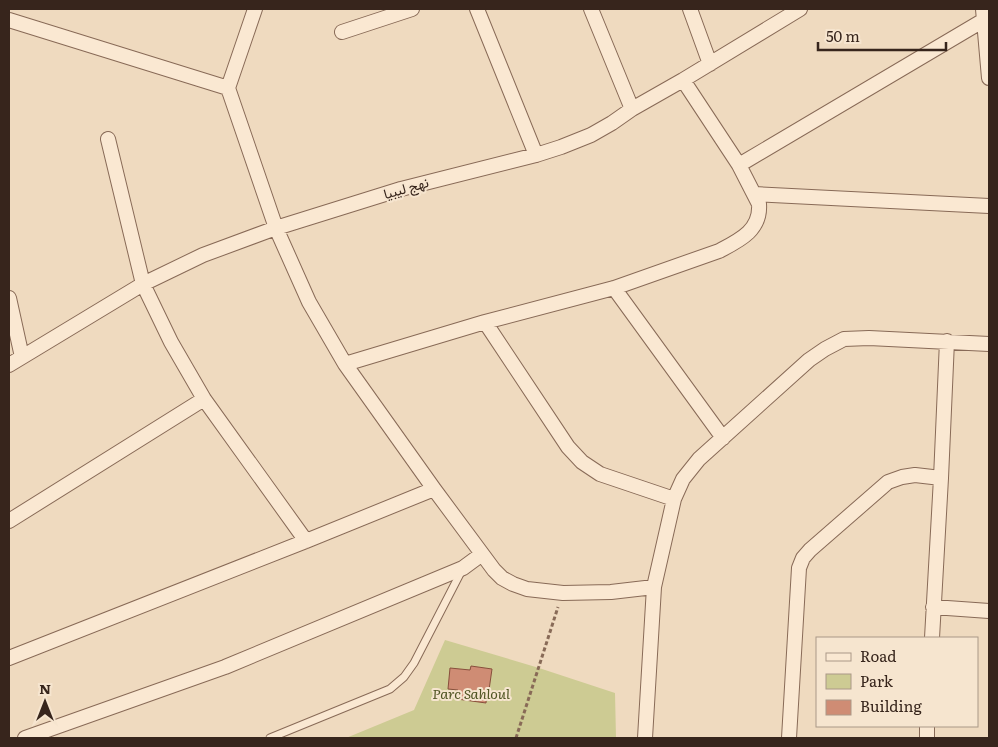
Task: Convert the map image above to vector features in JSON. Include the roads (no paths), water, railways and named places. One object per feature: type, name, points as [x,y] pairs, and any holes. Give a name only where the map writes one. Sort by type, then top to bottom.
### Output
[{"type":"street","points":[[255,9],[228,88],[276,228],[309,302],[345,364],[434,489],[502,578],[527,589],[563,592],[612,592],[654,587]]},
{"type":"street","points":[[342,32],[412,9]]},
{"type":"street","points":[[477,9],[536,155]]},
{"type":"street","points":[[591,9],[632,109]]},
{"type":"street","points":[[690,9],[710,64]]},
{"type":"street","name":"نهج ليبيا","points":[[9,365],[142,284],[203,255],[276,228],[401,189],[536,155],[591,135],[798,9]]},
{"type":"street","points":[[739,165],[984,15],[989,78]]},
{"type":"street","points":[[9,20],[228,88]]},
{"type":"street","points":[[345,364],[485,322],[614,288],[719,251],[748,234],[758,219],[759,204],[739,165],[683,80]]},
{"type":"street","points":[[108,139],[142,284],[171,342],[204,399],[306,541]]},
{"type":"street","points":[[754,194],[989,206]]},
{"type":"street","points":[[614,288],[723,438]]},
{"type":"street","points":[[9,298],[22,357]]},
{"type":"street","points":[[485,322],[568,447],[582,462],[600,474],[674,498]]},
{"type":"street","points":[[645,738],[654,587],[674,498],[683,479],[699,459],[809,360],[824,349],[844,339],[869,338],[989,344]]},
{"type":"street","points":[[932,637],[947,341]]},
{"type":"street","points":[[9,522],[204,399]]},
{"type":"street","points":[[789,738],[799,568],[803,558],[888,482],[915,475],[941,478]]},
{"type":"street","points":[[9,658],[434,489]]},
{"type":"street","points":[[25,738],[225,667],[463,568],[482,554]]},
{"type":"street","points":[[933,607],[989,611]]},
{"type":"lane","points":[[270,738],[390,688],[404,677],[414,663],[463,568]]},
{"type":"park label","name":"Parc Sahloul","points":[[471,694]]}]
